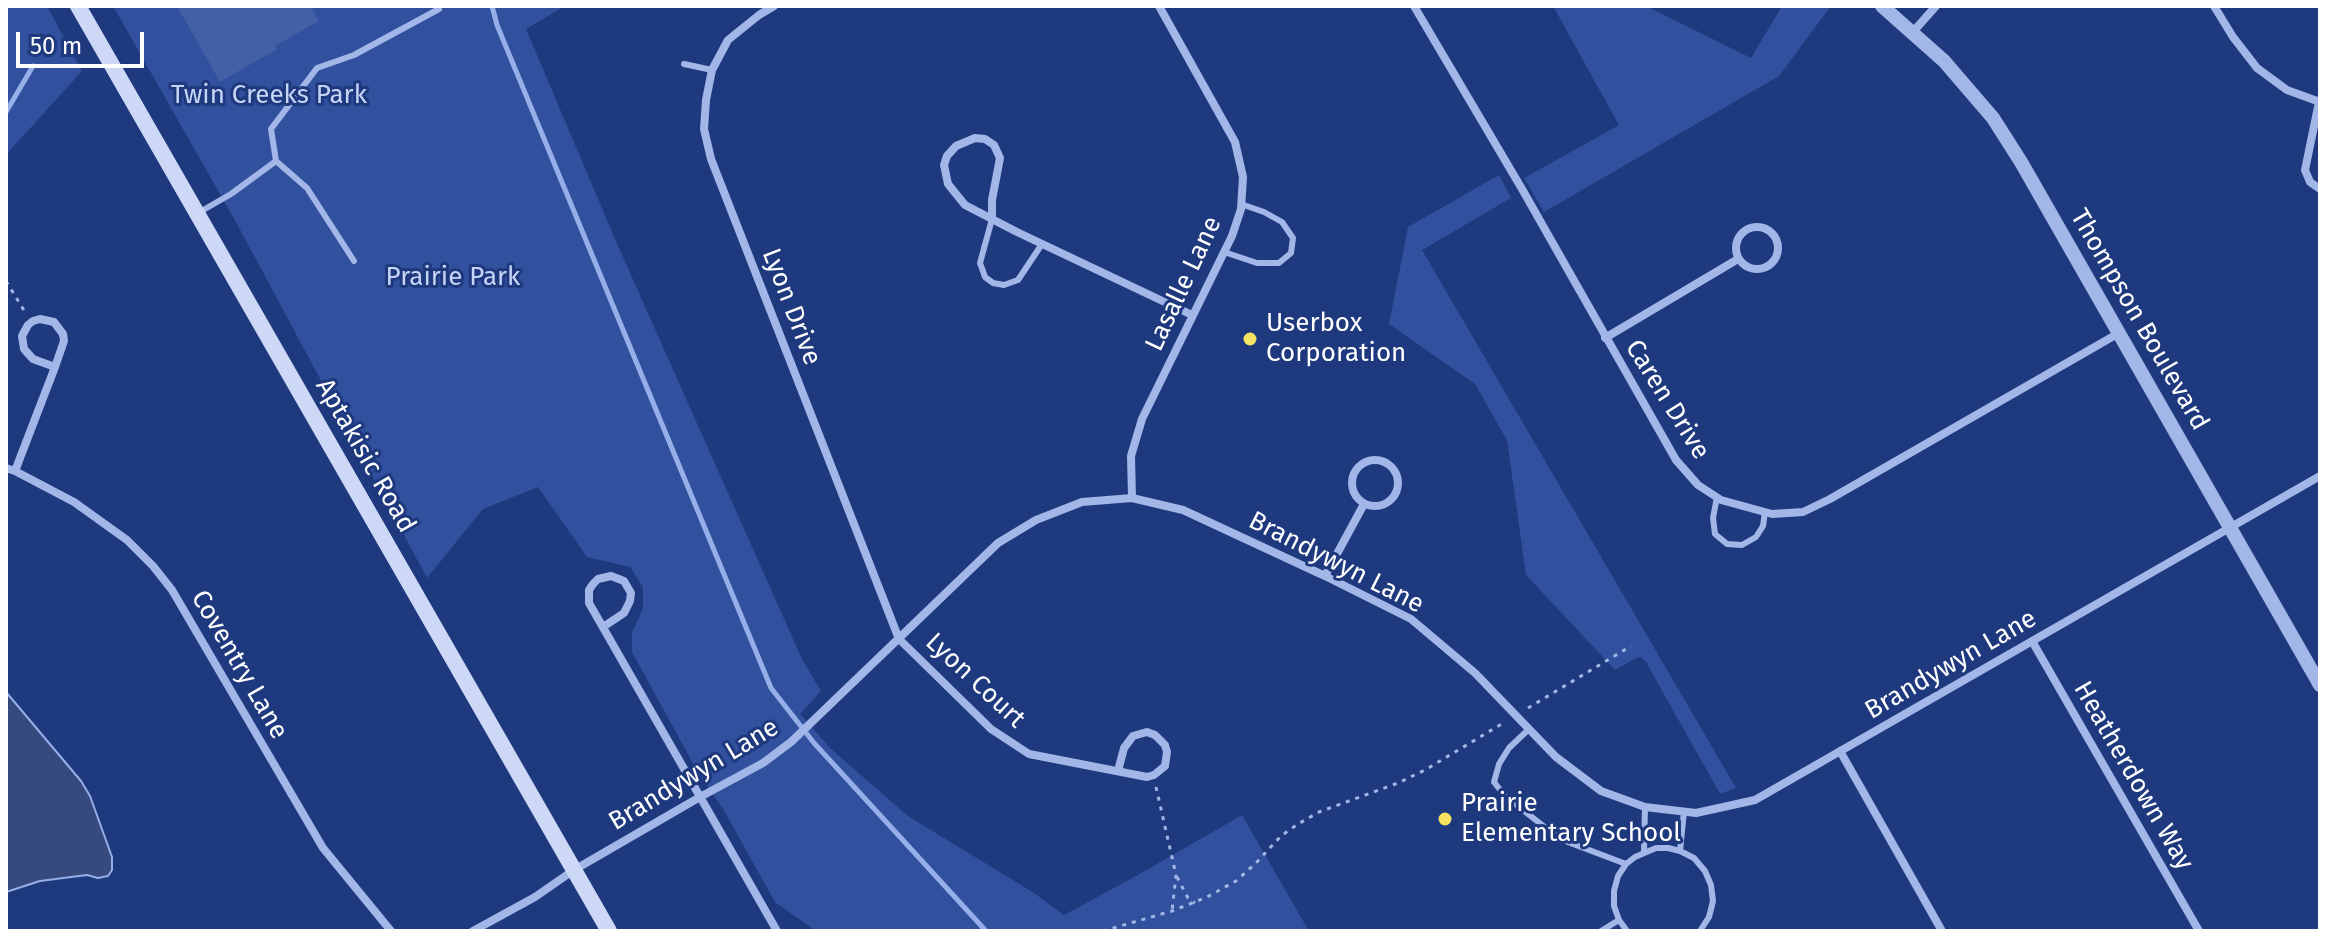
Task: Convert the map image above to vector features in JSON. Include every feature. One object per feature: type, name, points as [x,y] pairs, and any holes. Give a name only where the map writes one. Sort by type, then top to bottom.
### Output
[{"type":"main road","name":"Aptakisic Road","points":[[78,6],[609,931]]},
{"type":"street","name":"Lyon Drive","points":[[774,6],[728,40],[712,70],[704,129],[711,159],[899,639]]},
{"type":"street","name":"Lasalle Lane","points":[[1132,498],[1131,456],[1142,419],[1232,236],[1241,204],[1243,177],[1235,142],[1159,6]]},
{"type":"street","name":"Caren Drive","points":[[1414,6],[1676,460],[1698,485],[1717,497],[1772,514],[1803,512],[2119,333]]},
{"type":"street","name":"Thompson Boulevard","points":[[1882,6],[1944,61],[1993,118],[2320,685]]},
{"type":"street","points":[[1912,33],[1936,6]]},
{"type":"street","points":[[2214,6],[2257,68],[2287,90],[2320,102],[2305,170],[2310,182],[2320,189]]},
{"type":"street","points":[[992,219],[992,200],[1000,158],[994,145],[985,139],[975,138],[956,146],[944,165],[951,189],[965,205],[992,219],[1042,244],[1192,315]]},
{"type":"street","points":[[1749,228],[1764,228],[1778,243],[1777,257],[1768,267],[1754,270],[1738,259],[1735,244],[1749,228]]},
{"type":"street","points":[[1605,338],[1738,259]]},
{"type":"street","points":[[11,470],[55,367],[64,341],[59,327],[48,319],[32,322],[22,336],[24,349],[33,359],[55,367]]},
{"type":"street","points":[[1383,462],[1397,478],[1395,493],[1379,506],[1364,504],[1354,493],[1352,478],[1361,465],[1383,462]]},
{"type":"street","name":"Coventry Lane","points":[[11,470],[74,502],[127,540],[172,590],[323,848],[391,931]]},
{"type":"street","name":"Brandywyn Lane","points":[[473,931],[763,763],[791,742],[998,543],[1036,520],[1082,502],[1132,498],[1183,510],[1411,619],[1475,673],[1556,757],[1601,791],[1645,807],[1696,813],[1755,800],[2320,476]]},
{"type":"street","points":[[1325,576],[1364,504]]},
{"type":"street","points":[[603,627],[624,613],[630,601],[624,581],[611,576],[598,579],[589,590],[589,603],[777,931]]},
{"type":"street","name":"Lyon Court","points":[[899,639],[991,729],[1029,754],[1153,776]]},
{"type":"street","name":"Heatherdown Way","points":[[2032,641],[2199,931]]},
{"type":"street","points":[[1118,771],[1128,741],[1147,732],[1161,739],[1167,752],[1165,766],[1153,776]]},
{"type":"street","points":[[1840,751],[1942,931]]},
{"type":"lane","points":[[354,261],[307,188],[276,161],[271,129],[317,68],[354,55],[439,9]]},
{"type":"lane","points":[[684,64],[712,70]]},
{"type":"lane","points":[[198,213],[231,194],[276,161]]},
{"type":"lane","points":[[1224,252],[1257,263],[1279,263],[1291,253],[1293,238],[1282,222],[1241,204]]},
{"type":"lane","points":[[992,219],[980,263],[985,277],[993,283],[1004,285],[1018,280],[1042,244]]},
{"type":"lane","points":[[1717,497],[1713,518],[1715,534],[1727,544],[1742,545],[1756,537],[1763,526],[1765,512]]},
{"type":"lane","points":[[1529,729],[1509,748],[1499,764],[1494,782],[1505,796],[1560,839],[1626,864]]},
{"type":"lane","points":[[1644,851],[1645,807]]},
{"type":"lane","points":[[1680,851],[1684,811]]},
{"type":"lane","points":[[1627,931],[1614,906],[1618,876],[1626,864],[1644,851],[1668,848],[1694,858],[1711,885],[1713,901],[1709,917],[1700,931]]},
{"type":"lane","points":[[1601,931],[1619,920]]},
{"type":"path","points":[[6,281],[32,322]]},
{"type":"path","points":[[1103,931],[1195,903],[1236,881],[1281,836],[1309,818],[1425,770],[1631,646]]},
{"type":"path","points":[[1153,776],[1176,875],[1188,898],[1195,903]]},
{"type":"path","points":[[1172,911],[1176,875]]},
{"type":"green space","points":[[6,6],[47,6],[82,71],[6,155]]},
{"type":"green space","name":"Prairie Park","points":[[113,6],[565,6],[526,29],[618,246],[802,659],[821,691],[800,714],[831,749],[908,816],[1034,893],[1064,915],[1242,815],[1309,931],[816,931],[775,902],[723,809],[696,769],[632,652],[632,632],[643,609],[643,587],[630,567],[587,557],[538,487],[483,509],[427,578],[237,224]]},
{"type":"green space","points":[[1553,6],[1646,6],[1751,58],[1782,6],[1831,6],[1779,76],[1544,212],[1524,178],[1619,125]]},
{"type":"green space","points":[[1499,175],[1511,198],[1422,250],[1736,788],[1720,794],[1646,662],[1641,657],[1636,658],[1615,670],[1526,575],[1507,440],[1475,384],[1389,324],[1408,227]]},
{"type":"shaded area","points":[[6,692],[81,781],[90,796],[112,857],[112,870],[108,876],[98,878],[87,875],[40,881],[6,892]]},
{"type":"building","points":[[177,6],[311,6],[319,21],[220,82]]},
{"type":"waterway","points":[[492,6],[497,25],[771,688],[814,743],[986,931]]},
{"type":"waterway","points":[[6,112],[33,66]]},
{"type":"place","name":"Userbox Corporation","points":[[1250,339]]},
{"type":"place","name":"Prairie Elementary School","points":[[1445,819]]},
{"type":"park label","name":"Twin Creeks Park","points":[[269,96]]}]
